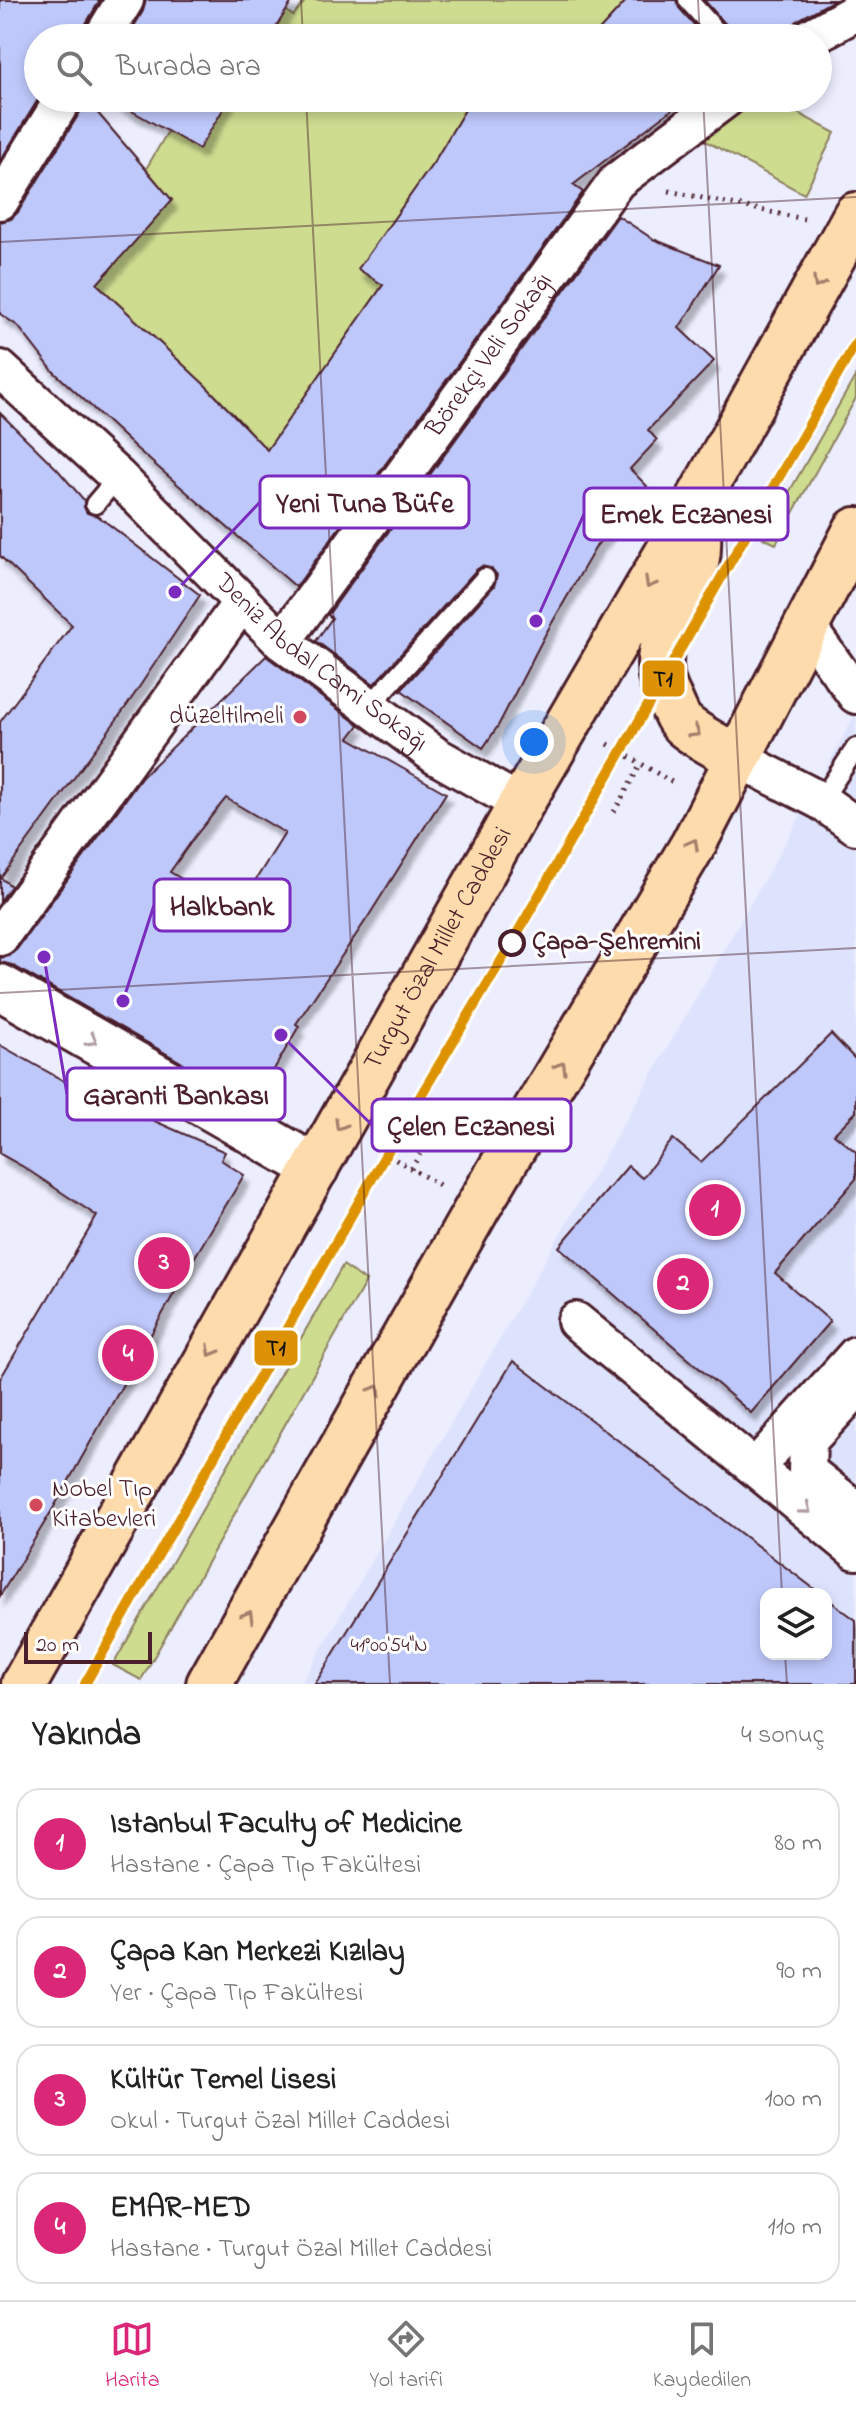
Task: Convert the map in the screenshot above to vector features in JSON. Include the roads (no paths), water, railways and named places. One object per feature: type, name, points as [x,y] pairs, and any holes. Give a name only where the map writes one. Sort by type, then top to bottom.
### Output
[{"type":"main road","name":"Turgut Özal Millet Caddesi","points":[[24,1684],[521,804],[695,506],[852,222]]},
{"type":"main road","points":[[695,506],[700,538],[696,565],[689,588],[662,646],[658,660],[661,684],[682,724],[737,758]]},
{"type":"main road","points":[[209,1684],[478,1207],[714,806],[856,530]]},
{"type":"street","points":[[110,24],[125,0]]},
{"type":"street","points":[[832,25],[856,12]]},
{"type":"street","points":[[0,201],[55,112]]},
{"type":"street","name":"Börekçi Veli Sokağı","points":[[282,642],[617,181],[708,112]]},
{"type":"street","name":"Deniz Abdal Cami Sokağı","points":[[0,369],[106,490],[242,602],[282,642],[436,756],[521,804]]},
{"type":"street","points":[[0,937],[242,602]]},
{"type":"street","points":[[807,627],[856,695]]},
{"type":"street","points":[[737,758],[821,801],[856,826]]},
{"type":"street","points":[[0,987],[316,1168]]},
{"type":"street","points":[[576,1321],[856,1551]]},
{"type":"street","points":[[756,1467],[856,1355]]},
{"type":"street","points":[[856,1389],[808,1441],[807,1471],[856,1510]]},
{"type":"lane","points":[[688,0],[709,24]]},
{"type":"lane","points":[[369,707],[485,578]]},
{"type":"lane","points":[[821,801],[856,748]]},
{"type":"place","name":"Yeni Tuna Büfe","points":[[175,592]]},
{"type":"place","name":"Emek Eczanesi","points":[[536,621]]},
{"type":"place","name":"düzeltilmeli","points":[[300,717]]},
{"type":"place","name":"Çapa-Şehremini","points":[[512,943]]},
{"type":"place","name":"Garanti Bankası","points":[[44,957]]},
{"type":"place","name":"Halkbank","points":[[123,1001]]},
{"type":"place","name":"Çelen Eczanesi","points":[[281,1035]]},
{"type":"place","name":"Istanbul Faculty of Medicine","points":[[715,1210]]},
{"type":"place","name":"Kültür Temel Lisesi","points":[[164,1263]]},
{"type":"place","name":"Çapa Kan Merkezi Kızılay","points":[[683,1284]]},
{"type":"place","name":"EMAR-MED","points":[[128,1355]]},
{"type":"place","name":"Nobel Tıp Kitabevleri","points":[[36,1505]]}]
